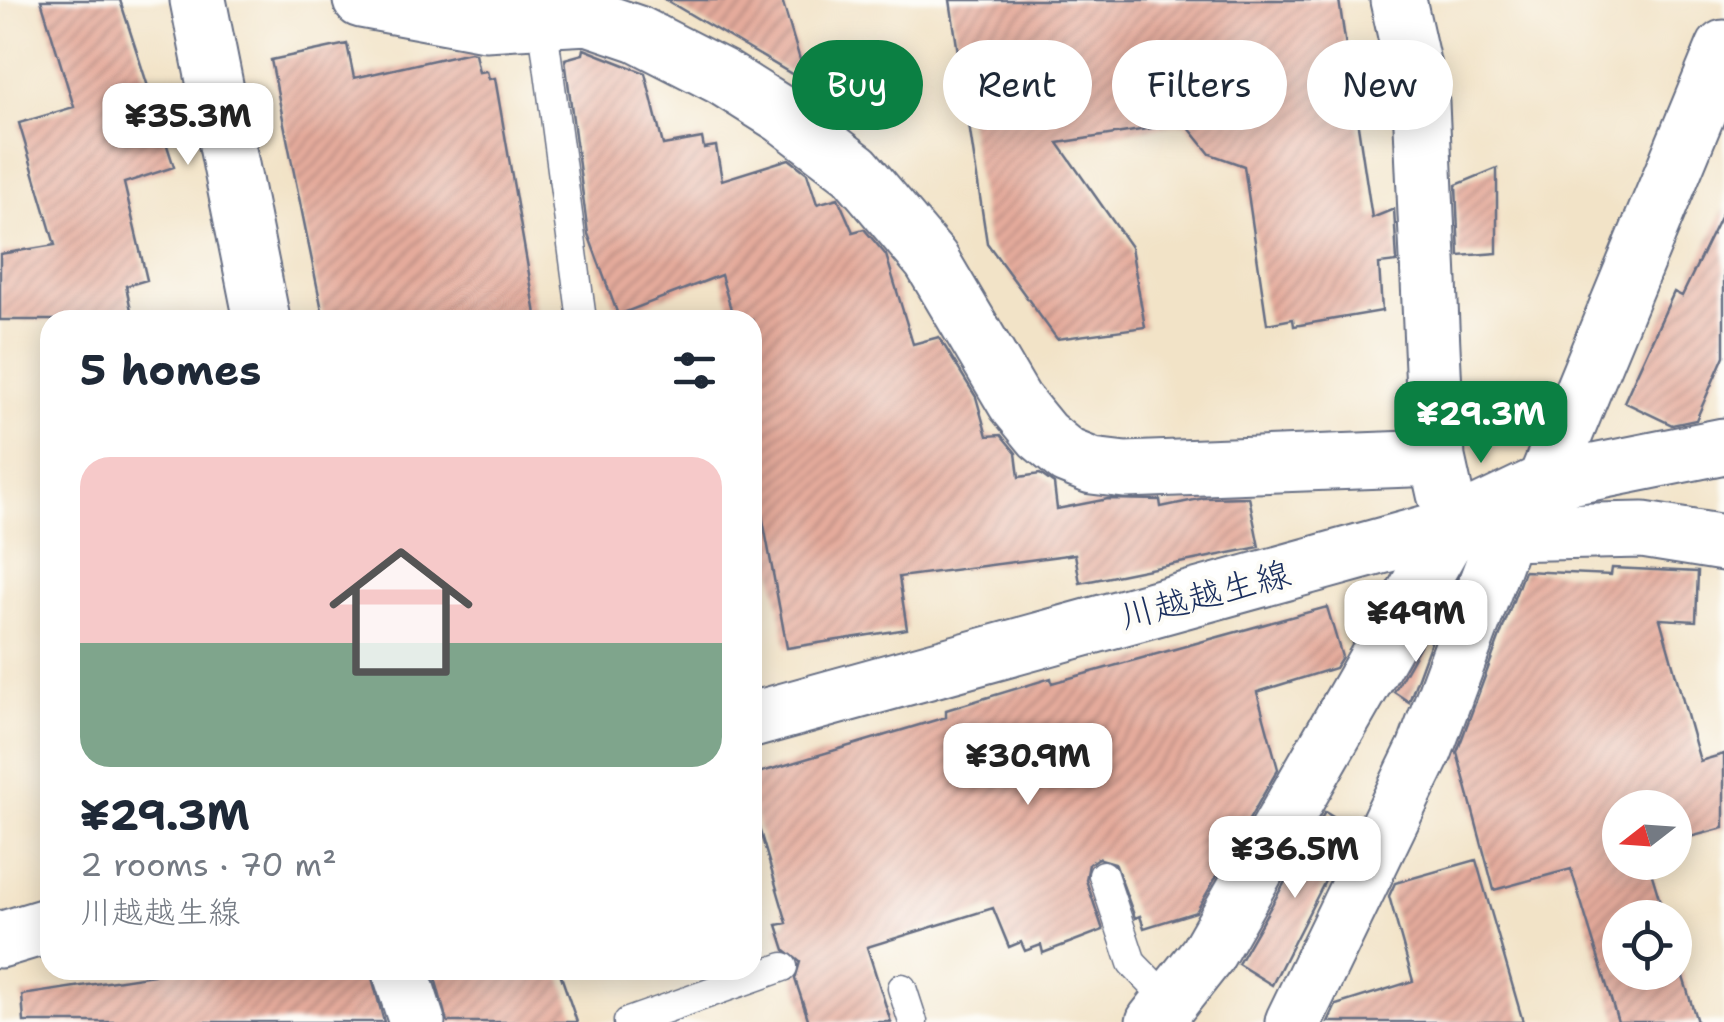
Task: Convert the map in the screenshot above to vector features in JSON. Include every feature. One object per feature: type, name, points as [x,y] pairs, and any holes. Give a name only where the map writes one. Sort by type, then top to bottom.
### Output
[{"type":"street","points":[[198,0],[260,310]]},
{"type":"street","points":[[362,0],[485,23],[588,16],[638,34],[738,86],[855,170],[931,260],[1016,402],[1067,456],[1092,466],[1124,470],[1437,458]]},
{"type":"street","points":[[1314,1011],[1425,748],[1479,530],[1437,458],[1421,103],[1398,0]]},
{"type":"street","points":[[1546,482],[1724,48]]},
{"type":"street","points":[[1162,1012],[1207,955],[1479,530],[1546,482],[1724,446]]},
{"type":"street","name":"川越越生線","points":[[762,717],[1479,530],[1643,530],[1724,543]]},
{"type":"street","points":[[0,940],[40,928]]},
{"type":"street","points":[[403,980],[417,1022]]},
{"type":"lane","points":[[542,18],[581,310]]},
{"type":"lane","points":[[1103,875],[1132,963],[1162,1012]]},
{"type":"lane","points":[[762,974],[783,967]]},
{"type":"lane","points":[[628,1022],[746,980]]},
{"type":"lane","points":[[902,988],[913,1022]]},
{"type":"building","points":[[41,0],[120,0],[174,167],[124,183],[147,280],[126,286],[131,310],[40,310],[40,320],[0,320],[0,254],[55,245],[19,123],[74,107]]},
{"type":"building","points":[[666,0],[782,0],[794,40],[792,74]]},
{"type":"building","points":[[950,0],[1339,0],[1345,40],[1307,40],[1307,130],[1359,130],[1372,218],[1394,209],[1397,262],[1379,264],[1382,311],[1294,326],[1293,319],[1267,324],[1244,166],[1210,154],[1191,130],[1287,130],[1287,40],[1112,40],[1112,130],[1141,130],[1058,143],[1131,247],[1145,327],[1057,339],[987,243],[970,130],[1092,130],[1092,40],[956,40]]},
{"type":"building","points":[[347,44],[354,78],[475,53],[479,72],[487,71],[489,79],[495,78],[535,310],[322,310],[271,60]]},
{"type":"building","points":[[584,49],[645,73],[663,145],[702,138],[704,148],[716,146],[722,180],[789,159],[807,173],[817,204],[838,198],[853,232],[864,229],[886,255],[913,344],[939,337],[976,397],[987,436],[1001,435],[1016,453],[1019,477],[1040,474],[1054,484],[1057,509],[1108,499],[1160,500],[1161,507],[1204,498],[1249,497],[1259,547],[1080,583],[1075,554],[899,577],[907,629],[787,648],[762,514],[762,310],[731,310],[721,275],[631,310],[616,310],[588,234],[565,59],[583,54]]},
{"type":"building","points":[[1497,168],[1497,253],[1459,256],[1456,185]]},
{"type":"building","points":[[1724,209],[1724,356],[1696,420],[1672,425],[1624,402],[1674,292],[1682,296]]},
{"type":"building","points":[[1612,568],[1698,572],[1696,621],[1660,619],[1700,761],[1724,754],[1724,828],[1692,836],[1692,790],[1602,790],[1602,880],[1653,880],[1660,900],[1602,900],[1602,970],[1571,869],[1494,890],[1457,752],[1524,571],[1611,575]]},
{"type":"building","points":[[1327,607],[1342,657],[1335,668],[1257,692],[1278,769],[1196,912],[1144,928],[1140,916],[1135,918],[1115,863],[1098,858],[1089,864],[1086,880],[1103,930],[1043,953],[1041,945],[1025,951],[1021,942],[1009,947],[993,908],[867,947],[891,1022],[809,1022],[795,979],[800,962],[785,950],[777,925],[787,923],[762,838],[762,772],[946,717],[946,710],[1051,678],[1052,683]]},
{"type":"building","points":[[1438,614],[1441,615],[1409,702],[1394,692]]},
{"type":"building","points":[[1325,812],[1349,827],[1344,836],[1347,838],[1272,985],[1238,964]]},
{"type":"building","points":[[1476,860],[1523,1022],[1328,1022],[1336,1005],[1413,981],[1389,896],[1395,883]]},
{"type":"building","points":[[121,980],[373,980],[384,1022],[24,1022],[22,995]]},
{"type":"building","points":[[436,980],[562,980],[577,1022],[447,1022]]},
{"type":"building","points":[[1608,990],[1687,990],[1697,1022],[1618,1022]]}]
